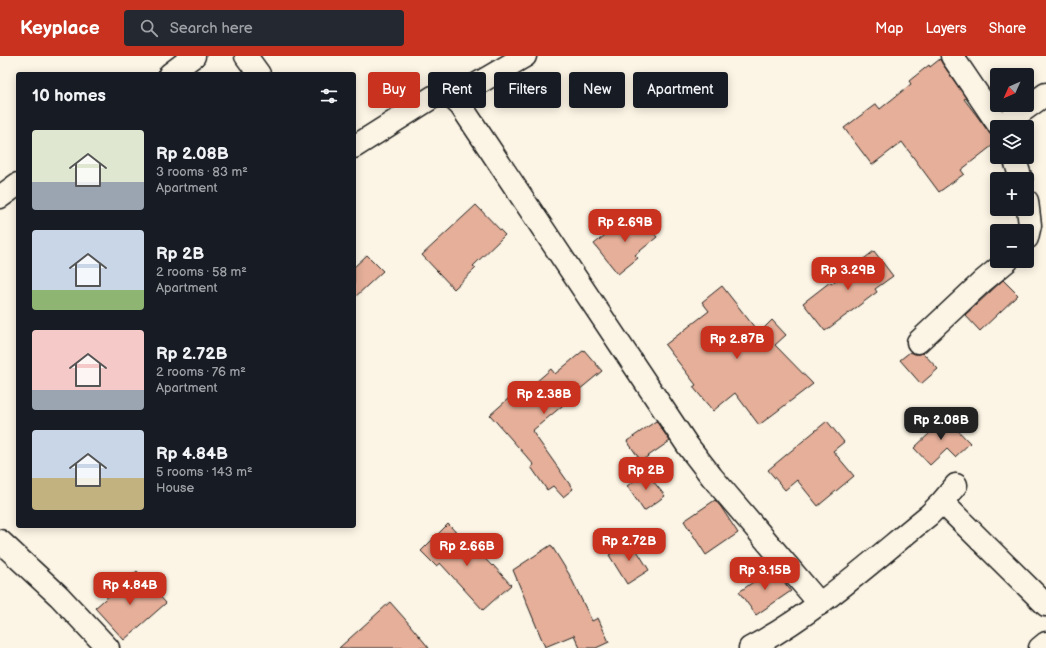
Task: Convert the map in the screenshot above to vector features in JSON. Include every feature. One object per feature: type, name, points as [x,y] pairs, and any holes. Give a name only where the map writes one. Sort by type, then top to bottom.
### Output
[{"type":"street","points":[[173,72],[194,56]]},
{"type":"street","points":[[246,56],[258,72]]},
{"type":"street","points":[[486,79],[525,56]]},
{"type":"street","points":[[952,56],[995,120]]},
{"type":"street","points":[[1010,120],[1046,94]]},
{"type":"street","points":[[356,146],[428,99]]},
{"type":"street","points":[[462,108],[688,446],[712,477],[820,604]]},
{"type":"street","points":[[0,197],[16,185]]},
{"type":"street","points":[[918,342],[999,268]]},
{"type":"street","points":[[750,648],[820,604],[929,515],[942,502],[956,484]]},
{"type":"street","points":[[942,502],[1046,604]]},
{"type":"street","points":[[0,541],[59,596],[108,648]]},
{"type":"street","points":[[1040,648],[1046,643]]},
{"type":"building","points":[[940,59],[966,98],[964,99],[990,134],[990,147],[961,170],[964,174],[939,192],[902,142],[872,165],[844,128],[876,104],[880,109],[911,84],[909,81],[929,65],[930,67]]},
{"type":"building","points":[[476,205],[505,235],[473,266],[476,268],[454,289],[422,255]]},
{"type":"building","points":[[637,213],[657,237],[635,255],[638,258],[618,274],[594,244],[614,228],[615,230]]},
{"type":"building","points":[[874,251],[893,276],[875,289],[877,292],[825,331],[803,303],[830,282],[831,284]]},
{"type":"building","points":[[367,255],[383,271],[356,296],[356,265]]},
{"type":"building","points":[[1003,280],[1018,295],[980,331],[965,315]]},
{"type":"building","points":[[722,286],[759,333],[772,320],[786,335],[775,345],[813,384],[759,425],[735,393],[713,411],[693,387],[696,385],[665,345],[709,311],[702,302]]},
{"type":"building","points":[[584,350],[602,371],[532,431],[573,489],[563,497],[553,486],[547,490],[531,467],[534,465],[490,415],[517,391],[521,395],[551,369],[555,374]]},
{"type":"building","points":[[910,352],[915,354],[923,353],[938,369],[921,384],[900,360]]},
{"type":"building","points":[[942,414],[970,443],[955,457],[947,449],[930,465],[914,448],[931,432],[926,428]]},
{"type":"building","points":[[656,421],[670,441],[641,461],[627,441]]},
{"type":"building","points":[[827,421],[844,442],[833,451],[854,476],[818,506],[797,480],[785,490],[768,470]]},
{"type":"building","points":[[646,472],[665,496],[644,511],[627,486]]},
{"type":"building","points":[[715,500],[738,533],[706,555],[684,521]]},
{"type":"building","points":[[448,524],[468,545],[470,543],[492,566],[493,565],[511,585],[483,610],[440,563],[436,566],[421,551]]},
{"type":"building","points":[[631,541],[649,570],[627,584],[609,555]]},
{"type":"building","points":[[551,545],[569,574],[592,621],[598,618],[609,642],[596,648],[580,648],[574,635],[545,647],[513,570]]},
{"type":"building","points":[[773,568],[791,591],[756,615],[739,592]]},
{"type":"building","points":[[137,571],[166,603],[124,640],[95,608]]},
{"type":"building","points":[[390,602],[429,648],[339,648]]}]
